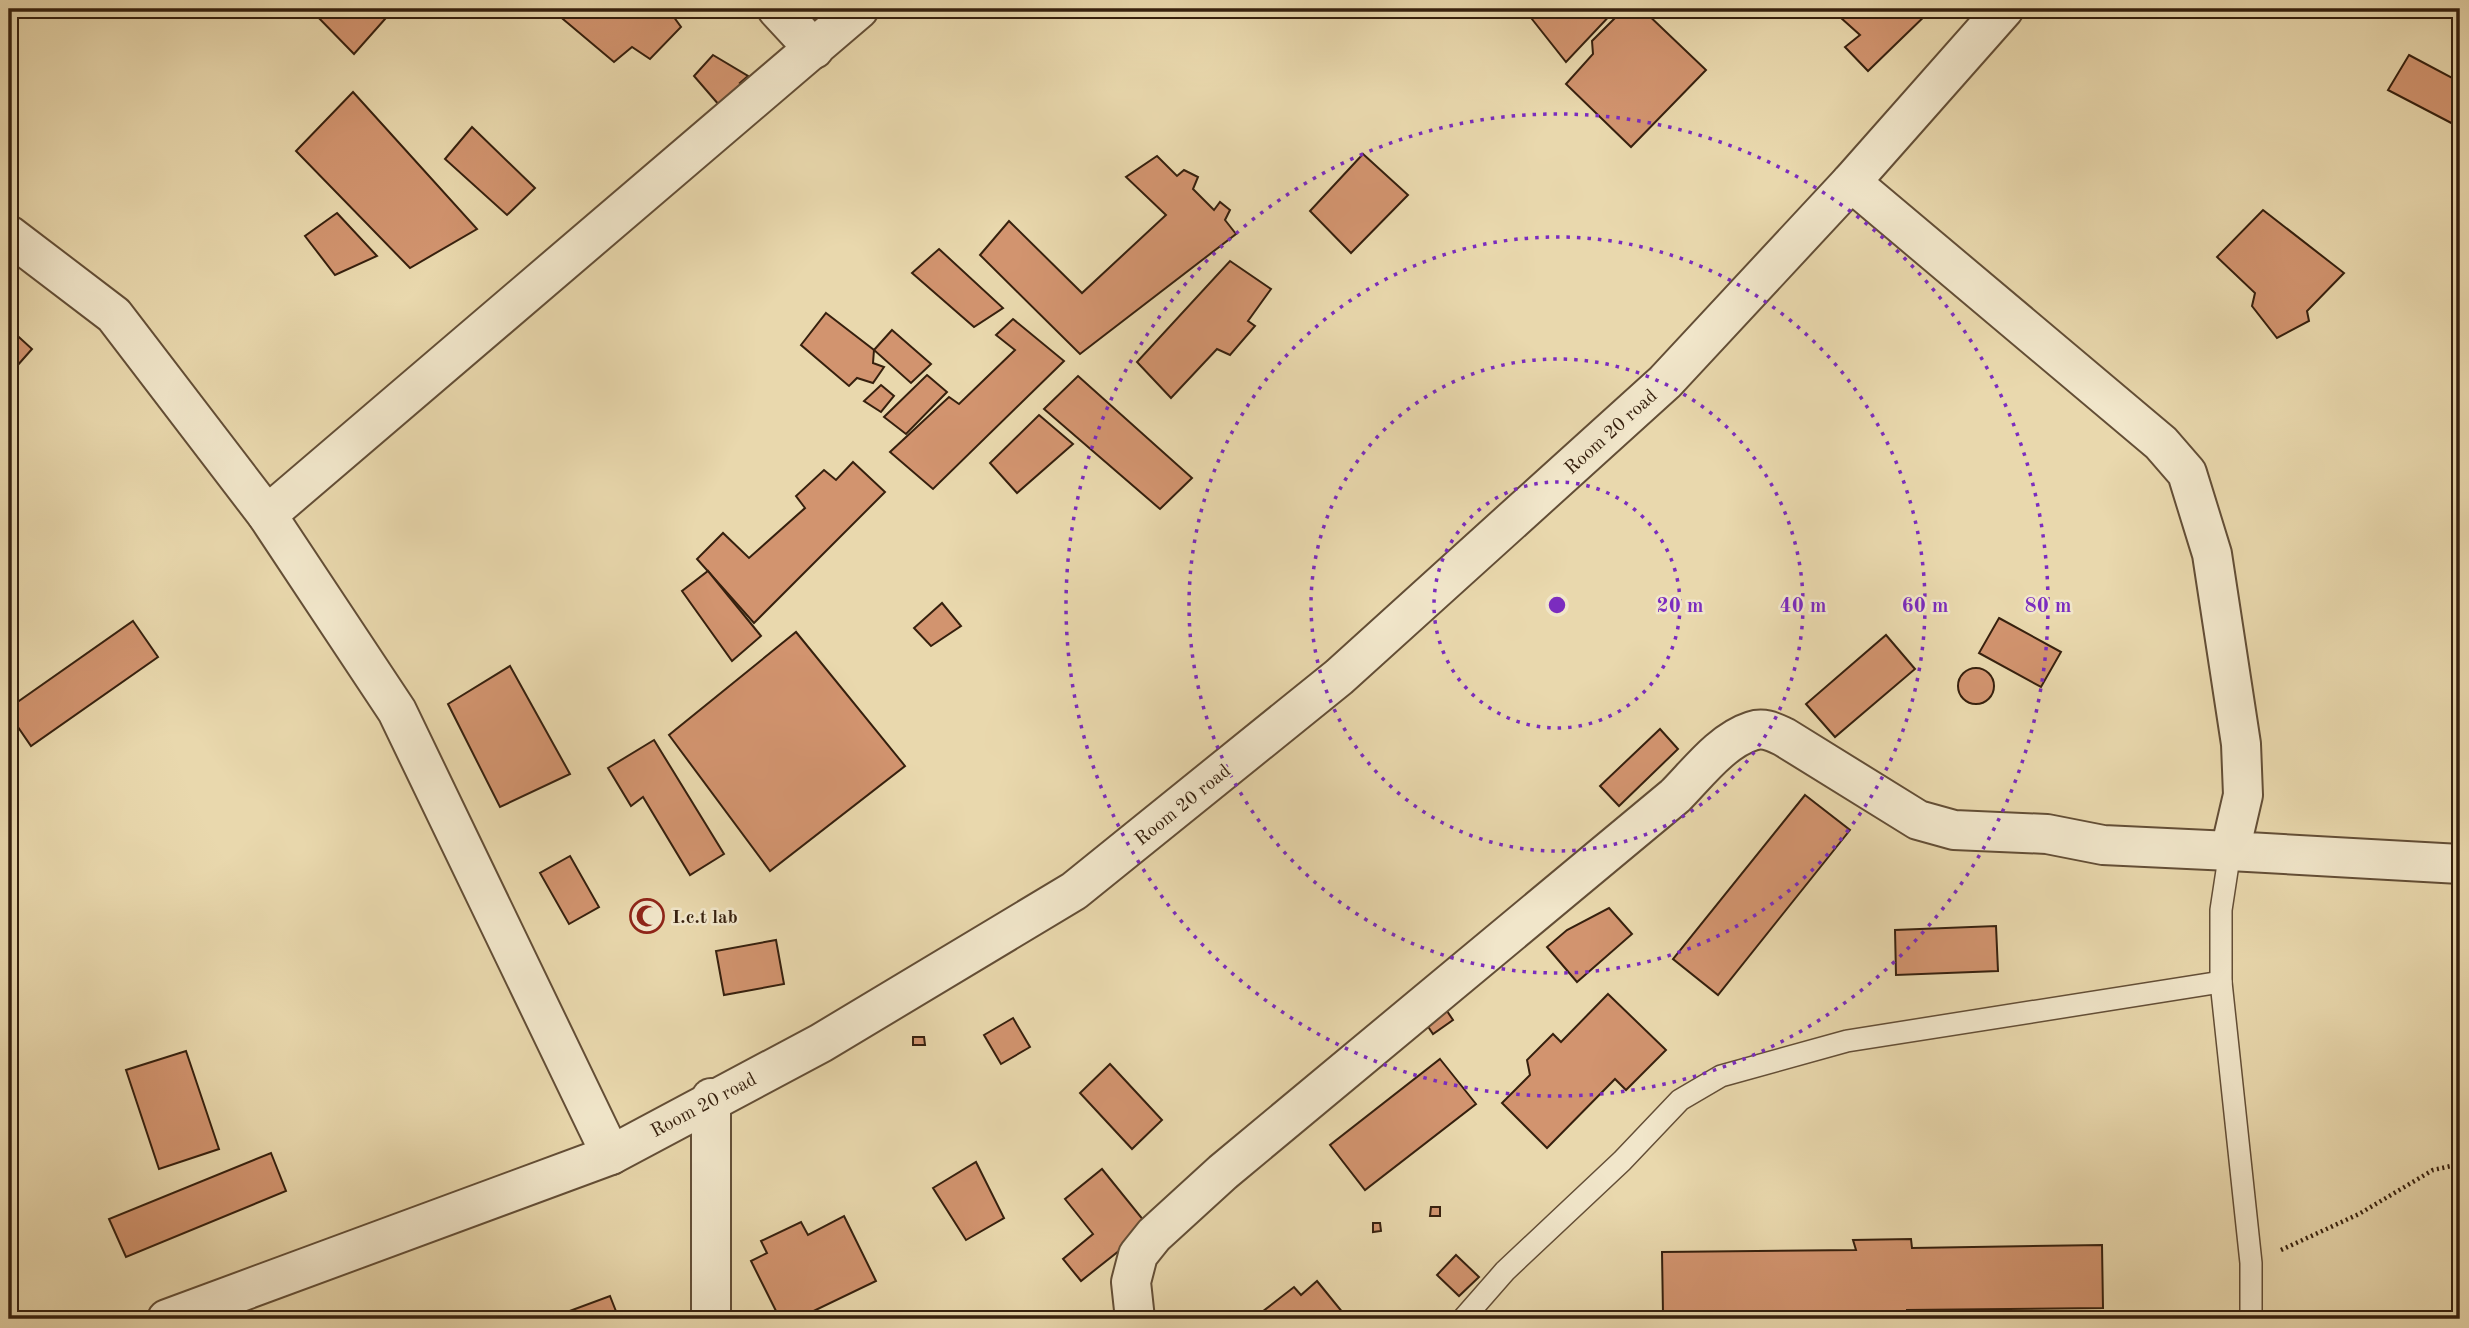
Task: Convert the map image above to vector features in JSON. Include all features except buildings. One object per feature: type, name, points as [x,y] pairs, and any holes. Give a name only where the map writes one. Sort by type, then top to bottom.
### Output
[{"type":"street","points":[[778,9],[814,49]]},
{"type":"street","points":[[267,515],[859,9]]},
{"type":"street","name":"Room 20 road","points":[[167,1319],[611,1154],[711,1098],[821,1043],[1074,891],[1339,677],[1665,382],[1851,182],[2004,9]]},
{"type":"street","points":[[1851,182],[2161,443],[2187,473],[2212,554],[2241,744],[2243,795],[2230,851]]},
{"type":"street","points":[[9,235],[114,315],[267,515],[397,711],[611,1154]]},
{"type":"street","points":[[1135,1319],[1131,1282],[1138,1255],[1154,1235],[1223,1172],[1675,796],[1717,753],[1752,731],[1767,729],[1784,737],[1918,820],[1954,830],[2047,834],[2104,845],[2460,864]]},
{"type":"street","points":[[711,1098],[711,1319]]},
{"type":"lane","points":[[2230,851],[2221,910],[2221,982],[2251,1263],[2251,1319]]},
{"type":"lane","points":[[1463,1319],[1505,1271],[1622,1161],[1680,1100],[1721,1076],[1847,1041],[2221,982]]},
{"type":"path","points":[[2251,1263],[2359,1214],[2433,1170],[2460,1164]]},
{"type":"place","name":"I.c.t lab","points":[[647,916]]}]
